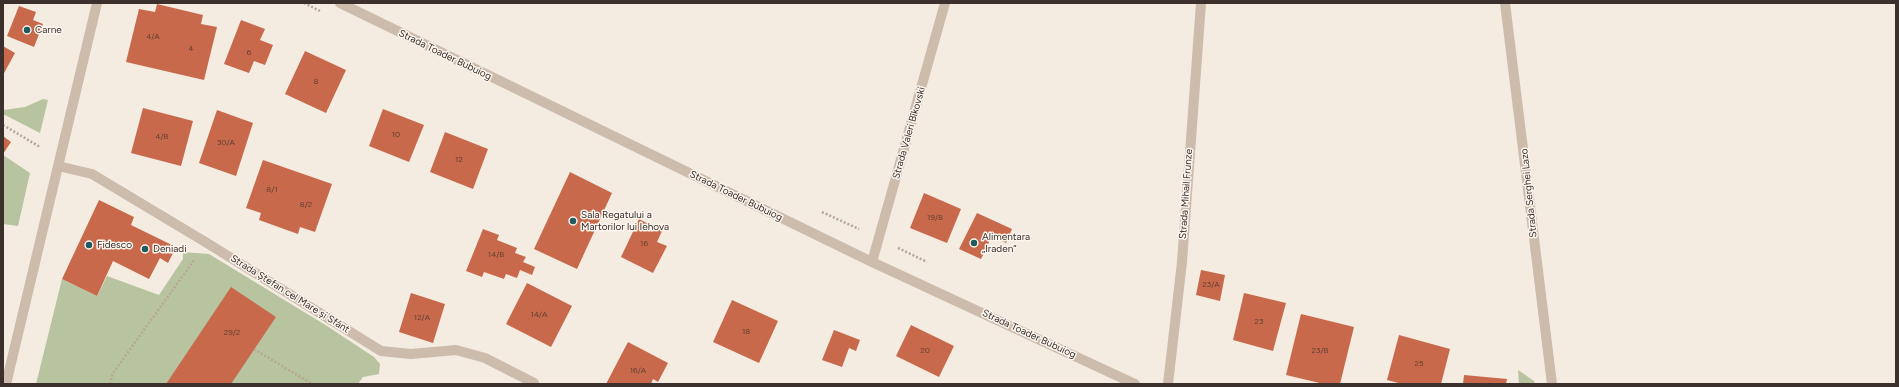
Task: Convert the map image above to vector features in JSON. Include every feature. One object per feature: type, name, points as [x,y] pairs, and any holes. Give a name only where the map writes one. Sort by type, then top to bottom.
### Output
[{"type":"street","points":[[6,384],[97,3]]},
{"type":"street","name":"Strada Toader Bubuiog","points":[[340,3],[872,262],[1135,384]]},
{"type":"street","name":"Strada Valeri Bîkovski","points":[[872,262],[945,3]]},
{"type":"street","name":"Strada Mihail Frunze","points":[[1168,384],[1182,262],[1190,128],[1201,3]]},
{"type":"street","name":"Strada Serghei Lazo","points":[[1505,3],[1552,384]]},
{"type":"street","name":"Strada Ștefan cel Mare și Sfânt","points":[[58,166],[92,174],[207,243],[381,351],[411,354],[456,350],[485,358],[534,383]]},
{"type":"path","points":[[3,125],[42,148]]},
{"type":"path","points":[[110,384],[113,373],[207,243]]},
{"type":"path","points":[[254,349],[312,384]]},
{"type":"green space","points":[[43,99],[48,100],[40,133],[3,114],[3,110],[25,107]]},
{"type":"green space","points":[[3,155],[30,173],[18,226],[3,224]]},
{"type":"green space","points":[[183,252],[209,254],[327,326],[374,357],[380,364],[379,374],[363,377],[358,384],[36,384],[62,279],[97,296],[107,276],[159,295],[183,259]]},
{"type":"green space","points":[[1518,370],[1534,381],[1535,384],[1519,384]]},
{"type":"building","points":[[157,4],[203,15],[201,24],[217,27],[204,80],[126,62],[139,9],[155,12]]},
{"type":"building","points":[[19,6],[36,12],[33,20],[43,24],[34,47],[7,36]]},
{"type":"building","points":[[241,20],[265,29],[260,40],[273,45],[265,65],[254,61],[249,73],[224,64]]},
{"type":"building","points":[[3,46],[15,53],[3,75]]},
{"type":"building","points":[[305,51],[346,70],[326,113],[285,94]]},
{"type":"building","points":[[143,108],[193,121],[181,166],[131,153]]},
{"type":"building","points":[[383,109],[424,125],[409,162],[369,146]]},
{"type":"building","points":[[217,110],[253,123],[236,176],[199,163]]},
{"type":"building","points":[[445,132],[488,149],[473,189],[430,172]]},
{"type":"building","points":[[3,136],[11,142],[3,154]]},
{"type":"building","points":[[263,160],[332,184],[315,232],[300,227],[298,234],[259,220],[261,213],[246,208]]},
{"type":"building","name":"Sala Regatului a Martorilor lui Iehova","points":[[570,172],[612,193],[577,269],[534,249]]},
{"type":"building","points":[[924,193],[961,209],[947,243],[910,228]]},
{"type":"building","points":[[99,200],[134,217],[131,225],[176,247],[168,263],[160,258],[149,279],[113,261],[97,296],[62,279]]},
{"type":"building","points":[[977,213],[1012,229],[1006,243],[992,236],[981,259],[959,249]]},
{"type":"building","points":[[639,219],[662,231],[657,242],[667,246],[653,273],[621,257]]},
{"type":"building","points":[[483,229],[499,235],[497,240],[517,248],[515,253],[526,257],[523,262],[535,267],[532,275],[520,270],[517,278],[506,274],[504,279],[484,272],[482,277],[466,271]]},
{"type":"building","points":[[1201,270],[1225,275],[1220,301],[1196,295]]},
{"type":"building","points":[[527,283],[572,306],[551,347],[506,324]]},
{"type":"building","points":[[231,287],[276,317],[231,384],[166,384]]},
{"type":"building","points":[[411,293],[445,304],[433,343],[399,332]]},
{"type":"building","points":[[1244,293],[1286,303],[1273,351],[1233,340]]},
{"type":"building","points":[[732,300],[778,321],[759,363],[713,342]]},
{"type":"building","points":[[1301,314],[1354,327],[1340,384],[1324,384],[1286,375]]},
{"type":"building","points":[[911,325],[954,346],[939,377],[896,356]]},
{"type":"building","points":[[834,330],[860,340],[856,351],[849,348],[842,367],[822,360]]},
{"type":"building","points":[[1399,335],[1450,349],[1441,384],[1402,384],[1387,380]]},
{"type":"building","points":[[628,342],[668,363],[658,382],[653,379],[651,384],[606,384]]},
{"type":"building","points":[[1464,375],[1507,379],[1506,384],[1463,384]]},
{"type":"place","name":"Carne","points":[[27,30]]},
{"type":"place","name":"Sala Regatului a Martorilor lui Iehova","points":[[573,221]]},
{"type":"place","name":"Alimentara „Iraden”","points":[[974,243]]},
{"type":"place","name":"Fidesco","points":[[89,245]]},
{"type":"place","name":"Deniadi","points":[[145,249]]}]
